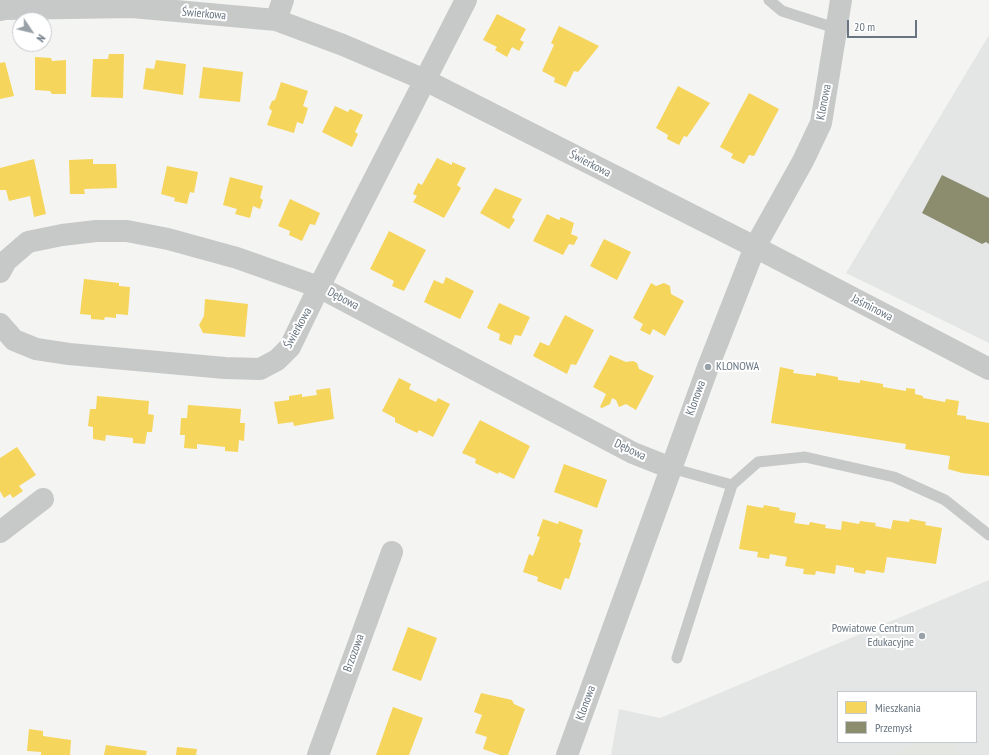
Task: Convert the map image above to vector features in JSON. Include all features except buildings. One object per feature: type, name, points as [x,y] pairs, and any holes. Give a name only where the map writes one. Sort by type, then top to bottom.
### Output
[{"type":"street","points":[[276,20],[283,0]]},
{"type":"street","name":"Świerkowa","points":[[0,324],[14,340],[36,349],[69,354],[225,368],[260,369],[277,360],[290,347],[319,286],[466,0]]},
{"type":"street","name":"Klonowa","points":[[567,755],[708,367],[755,247],[803,161],[821,123],[838,29],[841,0]]},
{"type":"street","name":"Świerkowa","points":[[3,6],[132,3],[276,20],[343,45],[425,80],[755,247]]},
{"type":"street","name":"Dębowa","points":[[0,272],[6,260],[28,242],[62,235],[96,231],[127,231],[168,239],[237,258],[319,286],[633,453],[671,468]]},
{"type":"street","name":"Jaśminowa","points":[[755,247],[989,369]]},
{"type":"street","points":[[0,532],[43,499]]},
{"type":"street","name":"Brzozowa","points":[[318,755],[392,552]]},
{"type":"lane","points":[[769,0],[782,12],[838,29]]},
{"type":"lane","points":[[676,658],[732,485],[758,462],[805,457],[894,477],[945,500],[989,536]]},
{"type":"lane","points":[[671,468],[732,485]]},
{"type":"shaded area","points":[[989,35],[989,343],[846,273]]},
{"type":"shaded area","name":"Powiatowe Centrum Edukacyjne","points":[[989,580],[989,755],[611,755],[619,709],[660,718]]},
{"type":"shaded area","points":[[918,743],[954,743],[959,755],[891,755]]},
{"type":"place","name":"KLONOWA","points":[[708,367]]},
{"type":"place","name":"Powiatowe Centrum Edukacyjne","points":[[922,636]]}]
